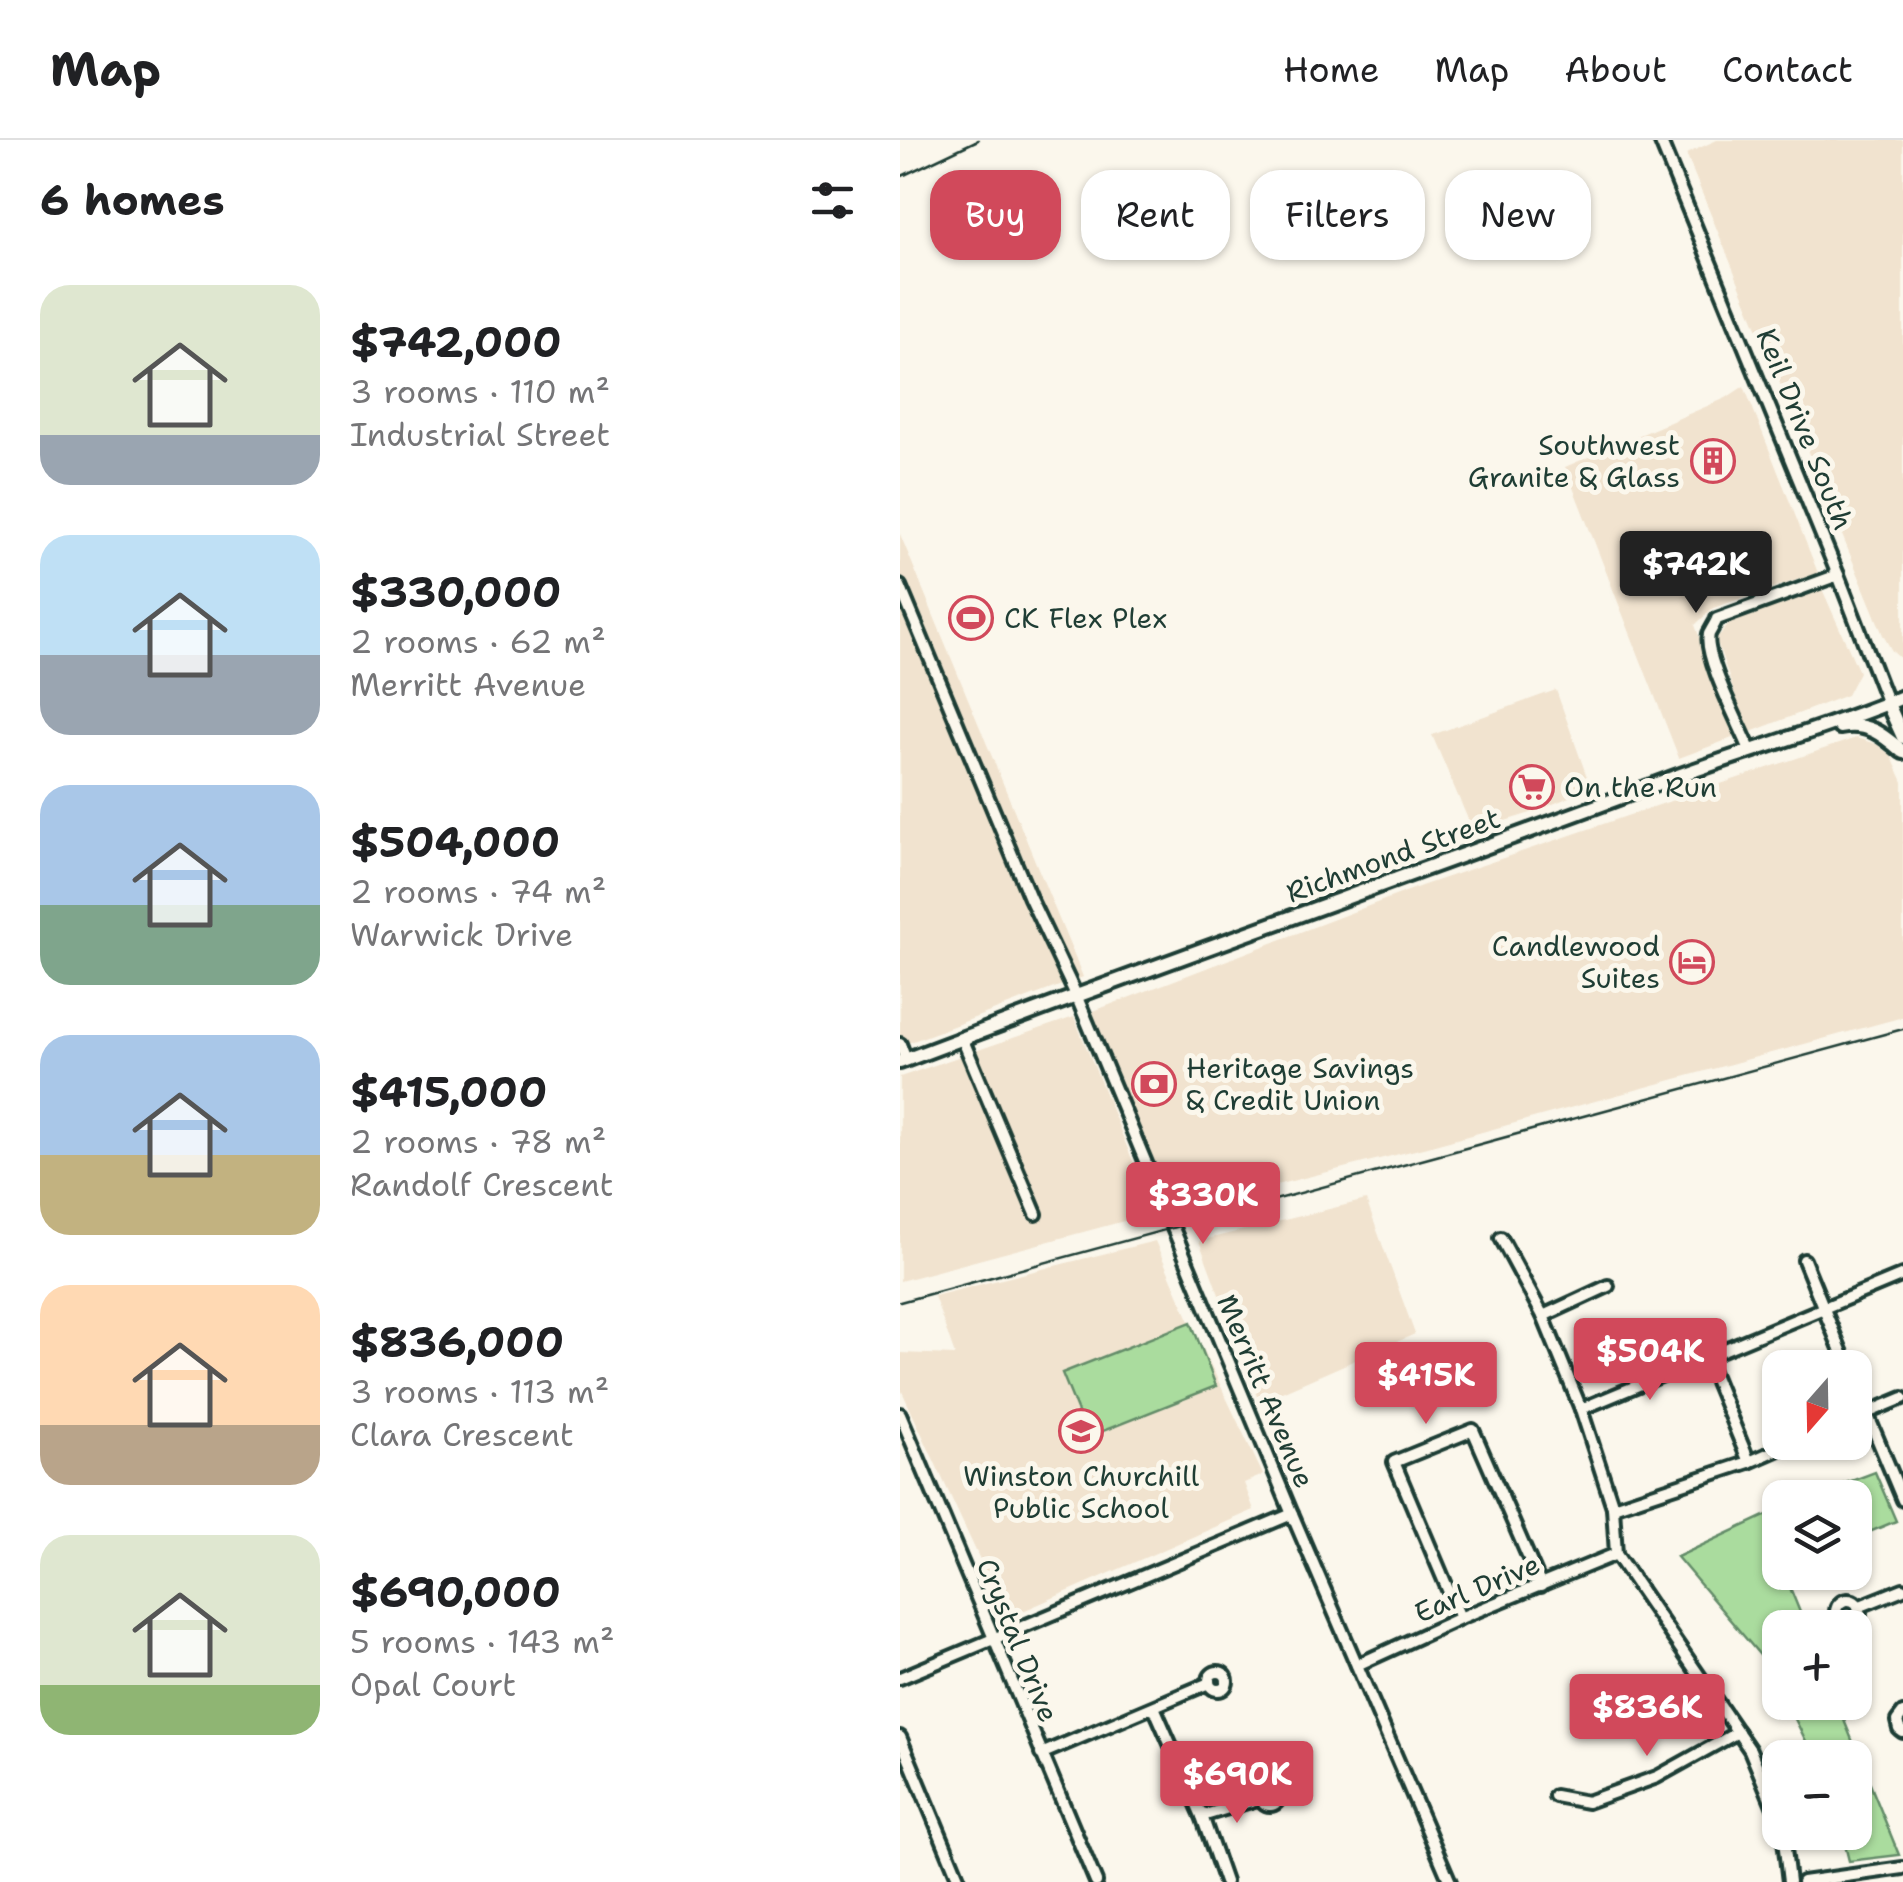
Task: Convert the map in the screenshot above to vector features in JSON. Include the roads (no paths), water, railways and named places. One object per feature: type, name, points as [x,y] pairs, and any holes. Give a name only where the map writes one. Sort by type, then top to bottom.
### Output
[{"type":"main road","name":"Richmond Street","points":[[903,1061],[1903,697]]},
{"type":"main road","name":"Keil Drive South","points":[[1888,704],[1903,737]]},
{"type":"main road","points":[[1813,731],[1852,724],[1875,729],[1903,752]]},
{"type":"street","name":"Keil Drive South","points":[[1660,140],[1888,704]]},
{"type":"street","points":[[1750,750],[1708,648],[1709,633],[1718,619],[1838,575]]},
{"type":"street","name":"Merritt Avenue","points":[[900,586],[1452,1882]]},
{"type":"street","points":[[962,1038],[1036,1214]]},
{"type":"street","points":[[900,1044],[903,1061]]},
{"type":"street","points":[[1501,1238],[1543,1316],[1581,1409],[1613,1507],[1616,1554],[1738,1732],[1762,1775]]},
{"type":"street","points":[[1804,1260],[1840,1350]]},
{"type":"street","points":[[1581,1409],[1903,1275]]},
{"type":"street","points":[[1543,1316],[1608,1286]]},
{"type":"street","points":[[1706,1357],[1749,1462]]},
{"type":"street","points":[[1872,1411],[1903,1398]]},
{"type":"street","name":"Crystal Drive","points":[[900,1414],[1096,1882]]},
{"type":"street","points":[[1872,1425],[1903,1500]]},
{"type":"street","points":[[1460,1618],[1394,1462],[1457,1436],[1473,1430],[1541,1586]]},
{"type":"street","points":[[1613,1507],[1762,1456]]},
{"type":"street","points":[[900,1678],[1292,1514]]},
{"type":"street","name":"Earl Drive","points":[[1357,1665],[1616,1554]]},
{"type":"street","points":[[1858,1607],[1903,1589]]},
{"type":"street","points":[[1041,1754],[1209,1683]]},
{"type":"street","points":[[1154,1707],[1202,1816],[1225,1882]]},
{"type":"street","points":[[1903,1712],[1897,1722],[1903,1732]]},
{"type":"street","points":[[1554,1796],[1587,1802],[1657,1777],[1738,1732]]},
{"type":"street","points":[[900,1737],[960,1882]]},
{"type":"street","points":[[1202,1816],[1262,1798]]},
{"type":"street","points":[[1785,1850],[1789,1882]]},
{"type":"street","points":[[1803,1882],[1903,1868]]},
{"type":"railway","points":[[900,177],[978,140]]},
{"type":"railway","points":[[900,1302],[1903,1029]]},
{"type":"place","name":"Southwest Granite & Glass","points":[[1713,461]]},
{"type":"place","name":"CK Flex Plex","points":[[971,618]]},
{"type":"place","name":"On the Run","points":[[1532,787]]},
{"type":"place","name":"Candlewood Suites","points":[[1692,962]]},
{"type":"place","name":"Heritage Savings & Credit Union","points":[[1154,1084]]},
{"type":"place","name":"Winston Churchill Public School","points":[[1081,1431]]}]
